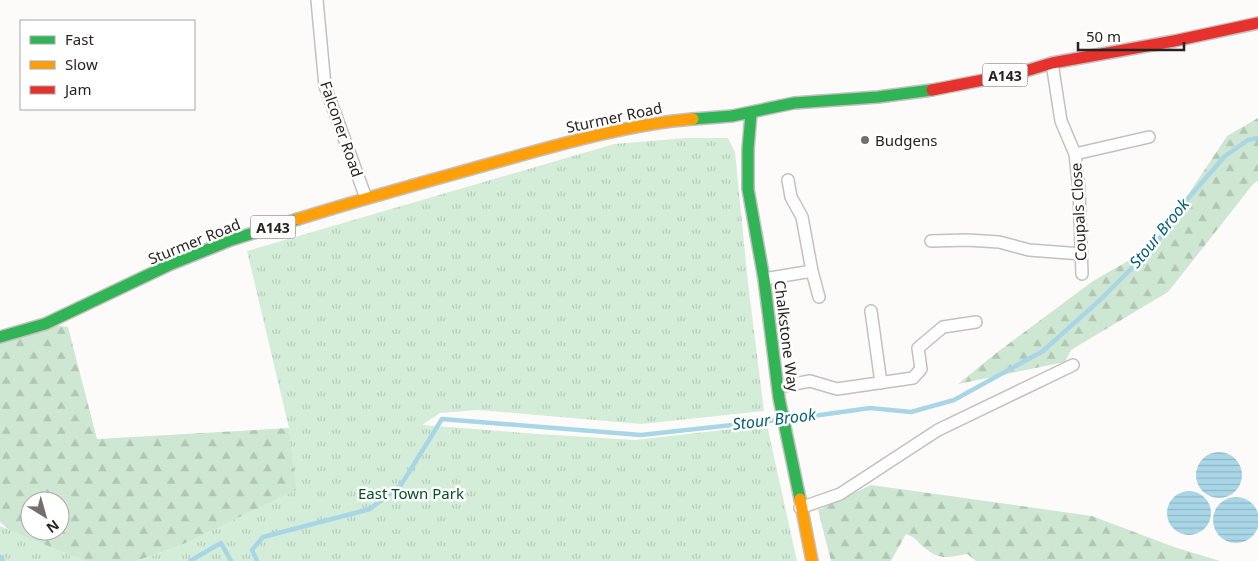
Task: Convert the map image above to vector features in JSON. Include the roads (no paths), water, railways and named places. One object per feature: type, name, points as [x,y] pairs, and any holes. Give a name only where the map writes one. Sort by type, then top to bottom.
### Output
[{"type":"main road","name":"Sturmer Road","points":[[0,337],[45,324],[169,265],[231,240],[366,198],[574,141],[666,121],[751,114],[794,104],[940,89],[1019,73],[1052,63],[1174,41],[1258,23]]},
{"type":"main road","name":"Chalkstone Way","points":[[751,114],[748,149],[748,189],[764,280],[778,392],[812,561]]},
{"type":"street","name":"Falconer Road","points":[[317,0],[325,86],[366,198]]},
{"type":"street","name":"Coupals Close","points":[[1052,63],[1061,121],[1075,154],[1079,190],[1082,274]]},
{"type":"street","points":[[1075,154],[1149,137]]},
{"type":"street","points":[[788,180],[791,197],[802,217],[819,297]]},
{"type":"street","points":[[931,240],[999,242],[1029,250],[1082,254]]},
{"type":"street","points":[[764,280],[812,271]]},
{"type":"street","points":[[871,311],[881,383]]},
{"type":"street","points":[[778,392],[810,381],[836,389],[913,378],[921,369],[918,348],[943,327],[976,322]]},
{"type":"street","points":[[800,508],[840,494],[938,430],[1073,365]]},
{"type":"water","points":[[1219,452],[1232,456],[1238,462],[1242,475],[1238,488],[1232,494],[1219,498],[1206,494],[1200,488],[1196,475],[1200,462],[1206,456]]},
{"type":"water","points":[[1193,491],[1205,497],[1210,504],[1210,522],[1205,529],[1198,534],[1185,535],[1177,532],[1170,525],[1167,509],[1170,501],[1177,494]]},
{"type":"water","points":[[1236,497],[1249,501],[1255,507],[1259,520],[1255,533],[1249,539],[1236,543],[1223,539],[1217,533],[1213,520],[1217,507],[1223,501]]},
{"type":"waterway","name":"Stour Brook","points":[[257,561],[252,550],[263,537],[370,509],[401,485],[442,419],[641,435],[870,408],[911,412],[954,400],[1043,351],[1100,300],[1154,246],[1185,202],[1225,156],[1248,140],[1258,138]]},
{"type":"waterway","name":"Stour Brook","points":[[190,561],[221,543],[231,561]]},
{"type":"waterway","name":"Stour Brook","points":[[0,557],[3,561]]},
{"type":"place","name":"Budgens","points":[[865,140]]},
{"type":"park label","name":"East Town Park","points":[[411,493]]}]
